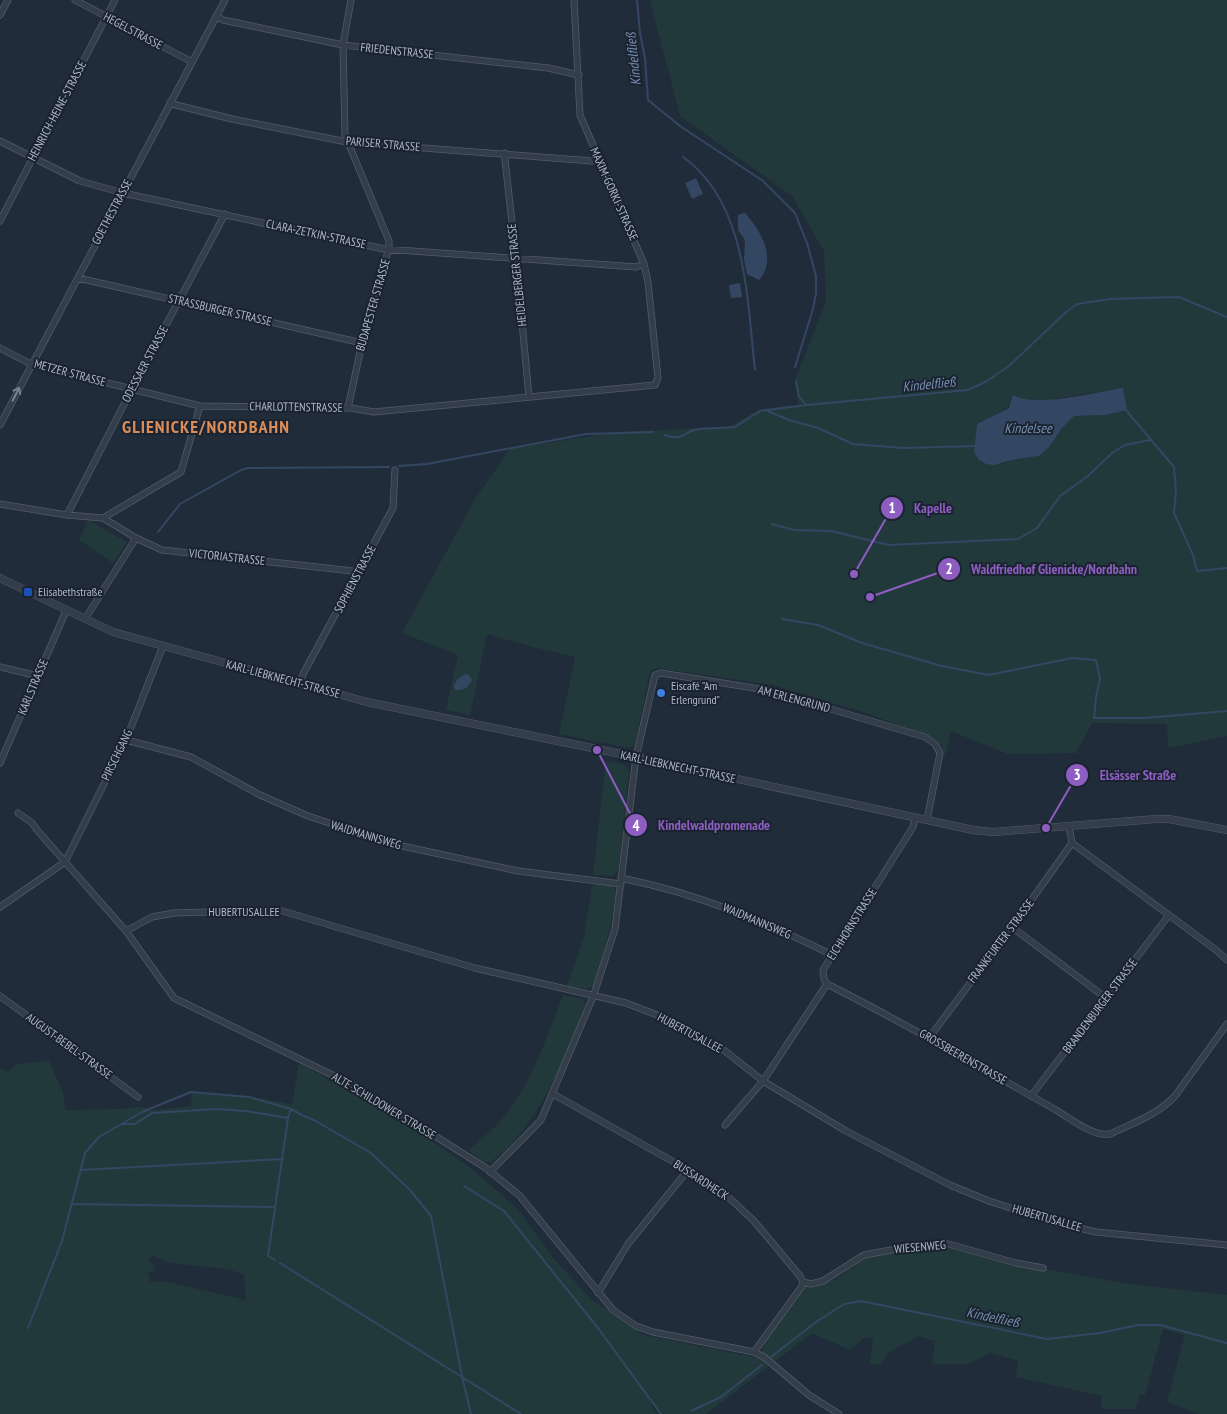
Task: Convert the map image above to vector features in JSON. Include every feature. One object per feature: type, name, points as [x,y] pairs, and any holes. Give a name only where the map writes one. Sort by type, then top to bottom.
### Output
[{"type":"street","points":[[0,16],[8,0]]},
{"type":"street","name":"HEGELSTRASSE","points":[[75,0],[192,62]]},
{"type":"street","name":"HEINRICH-HEINE-STRASSE","points":[[0,221],[115,0]]},
{"type":"street","name":"GOETHESTRASSE","points":[[0,425],[170,102],[226,0]]},
{"type":"street","name":"BUDAPESTER STRASSE","points":[[348,408],[362,343],[389,248],[389,241],[345,135],[343,45],[351,0]]},
{"type":"street","name":"MAXIM-GORKI-STRASSE","points":[[574,0],[580,114],[644,264],[648,282],[658,378],[654,386]]},
{"type":"street","name":"FRIEDENSTRASSE","points":[[216,16],[223,20],[343,45],[548,68],[579,75]]},
{"type":"street","name":"PARISER STRASSE","points":[[170,102],[232,119],[347,142],[592,161],[599,158]]},
{"type":"street","name":"CLARA-ZETKIN-STRASSE","points":[[0,141],[80,181],[384,249],[636,268],[644,264]]},
{"type":"street","name":"HEIDELBERGER STRASSE","points":[[506,154],[505,160],[529,397]]},
{"type":"street","name":"ODESSAER STRASSE","points":[[67,515],[226,214]]},
{"type":"street","name":"STRASSBURGER STRASSE","points":[[78,278],[362,343]]},
{"type":"street","name":"METZER STRASSE","points":[[0,348],[31,364],[200,406]]},
{"type":"street","name":"CHARLOTTENSTRASSE","points":[[200,406],[348,408],[374,412],[654,386]]},
{"type":"street","points":[[0,504],[67,515],[103,518],[181,472],[200,406]]},
{"type":"street","name":"SOPHIENSTRASSE","points":[[300,684],[303,674],[393,508],[395,470]]},
{"type":"street","name":"VICTORIASTRASSE","points":[[103,518],[136,538],[162,550],[352,571],[358,574]]},
{"type":"street","points":[[85,619],[136,538]]},
{"type":"street","name":"KARL-LIEBKNECHT-STRASSE","points":[[0,578],[112,632],[367,702],[982,832],[1169,819],[1227,830]]},
{"type":"street","name":"KARLSTRASSE","points":[[0,764],[66,610]]},
{"type":"street","name":"PIRSCHGANG","points":[[65,862],[126,740],[163,646]]},
{"type":"street","points":[[0,667],[38,676]]},
{"type":"street","name":"AM ERLENGRUND","points":[[636,758],[653,678],[658,673],[766,690],[925,737],[935,744],[940,753],[927,820]]},
{"type":"street","name":"WAIDMANNSWEG","points":[[126,740],[191,757],[260,795],[308,816],[393,844],[518,871],[655,885],[715,903],[780,930],[832,955]]},
{"type":"street","points":[[490,1172],[541,1120],[593,996],[615,929],[636,758]]},
{"type":"street","name":"ALTE SCHILDOWER STRASSE","points":[[18,813],[32,823],[126,931],[174,998],[357,1087],[490,1172],[519,1195],[612,1310],[643,1330],[754,1352],[764,1357],[809,1395],[839,1414]]},
{"type":"street","name":"EICHHORNSTRASSE","points":[[725,1125],[763,1081],[827,984],[824,978],[824,970],[913,827],[915,818]]},
{"type":"street","points":[[1069,826],[1072,843],[1227,960]]},
{"type":"street","name":"FRANKFURTER STRASSE","points":[[930,1038],[1072,843]]},
{"type":"street","points":[[0,907],[65,862]]},
{"type":"street","name":"HUBERTUSALLEE","points":[[126,931],[152,917],[174,913],[279,910],[475,968],[626,1003],[684,1027],[725,1051],[763,1081],[846,1131],[950,1185],[989,1201],[1054,1222],[1096,1232],[1226,1245]]},
{"type":"street","name":"BRANDENBURGER STRASSE","points":[[1031,1096],[1169,915]]},
{"type":"street","points":[[1012,927],[1106,998]]},
{"type":"street","name":"GROSSBEERENSTRASSE","points":[[827,984],[930,1038],[1098,1134],[1110,1134],[1166,1106],[1227,1024]]},
{"type":"street","name":"AUGUST-BEBEL-STRASSE","points":[[0,996],[138,1097]]},
{"type":"street","name":"BUSSARDHECK","points":[[553,1094],[688,1170],[724,1193],[774,1243],[803,1282]]},
{"type":"street","points":[[598,1293],[628,1244],[688,1170]]},
{"type":"street","points":[[1226,1245],[1227,1238]]},
{"type":"street","name":"WIESENWEG","points":[[803,1282],[811,1284],[823,1281],[864,1255],[913,1246],[945,1243],[1016,1263],[1043,1268]]},
{"type":"street","points":[[754,1352],[799,1291],[803,1282]]},
{"type":"green space","points":[[650,0],[1227,0],[1227,736],[1168,748],[1167,724],[1092,723],[1076,753],[1008,754],[951,731],[944,759],[942,746],[935,739],[866,713],[773,685],[658,668],[650,671],[635,745],[629,748],[559,734],[575,657],[487,634],[470,715],[446,710],[458,655],[402,633],[475,499],[510,449],[617,432],[729,427],[760,409],[798,405],[795,379],[826,302],[824,251],[792,196],[680,116]],"holes":[[[1123,388],[1105,415],[1074,416],[1062,428],[1050,446],[1039,456],[1017,459],[1003,464],[974,451],[977,424],[1020,399],[1046,400]]]},
{"type":"green space","points":[[88,520],[127,542],[113,563],[79,540]]},
{"type":"green space","points":[[606,761],[625,765],[629,771],[618,871],[613,876],[593,875]]},
{"type":"green space","points":[[592,885],[612,886],[616,891],[601,963],[593,986],[586,989],[567,986],[584,937]]},
{"type":"green space","points":[[563,995],[583,999],[586,1004],[559,1069],[549,1090],[524,1129],[491,1162],[484,1162],[468,1150],[498,1123],[522,1091],[537,1060]]},
{"type":"green space","points":[[49,1061],[63,1092],[65,1110],[137,1107],[155,1110],[191,1106],[192,1093],[267,1099],[292,1105],[299,1063],[408,1124],[468,1166],[516,1207],[554,1259],[591,1299],[644,1335],[758,1358],[769,1335],[805,1287],[835,1280],[868,1256],[932,1245],[946,1245],[1045,1269],[1122,1283],[1227,1295],[1227,1414],[1199,1414],[1167,1402],[1185,1335],[1163,1329],[1145,1395],[1140,1394],[1135,1409],[1101,1409],[1102,1396],[1016,1377],[1018,1361],[990,1353],[969,1364],[932,1364],[935,1341],[918,1336],[888,1353],[880,1365],[870,1363],[873,1339],[865,1337],[850,1350],[812,1333],[706,1414],[659,1414],[648,1398],[656,1414],[0,1414],[0,1068],[7,1072],[17,1064]],"holes":[[[151,1254],[163,1259],[164,1262],[227,1269],[244,1274],[246,1300],[163,1281],[146,1283],[151,1282],[148,1272],[155,1271],[152,1263],[149,1261]]]},
{"type":"water","points":[[696,178],[703,194],[692,199],[685,183]]},
{"type":"water","points":[[745,213],[761,236],[767,254],[767,263],[759,280],[747,274],[744,259],[745,240],[738,230],[738,215]]},
{"type":"water","points":[[740,283],[742,297],[731,298],[729,285]]},
{"type":"water","name":"Kindelsee","points":[[1123,388],[1127,410],[1105,415],[1074,416],[1062,428],[1050,446],[1039,456],[994,465],[986,464],[978,459],[974,451],[977,424],[1009,408],[1013,395],[1023,399],[1051,400]]},
{"type":"water","points":[[465,674],[469,675],[472,680],[467,687],[455,690],[454,685]]},
{"type":"waterway","name":"Kindelfließ","points":[[637,0],[640,33],[645,58],[648,100],[680,126],[763,181],[795,213],[807,243],[816,276],[816,293],[813,309],[795,367]]},
{"type":"waterway","name":"Kindelfließ","points":[[683,157],[704,176],[720,199],[732,226],[746,284],[755,370]]},
{"type":"waterway","name":"Kindelfließ","points":[[665,435],[680,437],[699,429],[735,427],[760,411],[968,390],[987,381],[1009,366],[1077,304],[1110,299],[1179,297],[1227,317]]},
{"type":"waterway","points":[[796,382],[799,396],[806,405]]},
{"type":"waterway","points":[[1125,409],[1174,467],[1176,491],[1174,513],[1193,555],[1197,571],[1227,568]]},
{"type":"waterway","points":[[768,411],[789,420],[818,428],[853,444],[903,448],[976,446]]},
{"type":"waterway","points":[[399,466],[427,464],[586,434],[653,432]]},
{"type":"waterway","points":[[772,524],[794,530],[831,531],[889,545],[1018,539],[1037,528],[1060,496],[1088,476],[1112,453],[1125,445],[1150,440]]},
{"type":"waterway","points":[[158,532],[180,504],[241,470],[248,468],[389,467]]},
{"type":"waterway","points":[[782,619],[818,625],[862,643],[942,666],[989,675],[1072,658],[1096,660],[1100,679],[1094,718],[1145,718],[1227,711]]},
{"type":"waterway","points":[[28,1328],[62,1241],[85,1153],[99,1137],[142,1112],[191,1092],[249,1097],[291,1109],[302,1115]]},
{"type":"waterway","points":[[122,1124],[135,1124],[152,1113],[216,1109],[246,1111],[288,1118]]},
{"type":"waterway","points":[[275,1260],[268,1256],[288,1118],[291,1109]]},
{"type":"waterway","points":[[304,1116],[371,1153],[410,1190],[431,1216],[471,1414]]},
{"type":"waterway","points":[[81,1170],[283,1159]]},
{"type":"waterway","points":[[464,1186],[504,1211],[598,1328],[661,1414]]},
{"type":"waterway","points":[[71,1204],[275,1207]]},
{"type":"waterway","points":[[280,1263],[521,1414]]},
{"type":"waterway","name":"Kindelfließ","points":[[771,1357],[816,1322],[844,1304],[861,1301],[1047,1339],[1100,1333],[1138,1325],[1160,1325],[1227,1343]]},
{"type":"waterway","name":"Kindelfließ","points":[[695,1409],[691,1411],[721,1397],[762,1365]]},
{"type":"place","name":"Kapelle","points":[[854,574]]},
{"type":"place","name":"Elisabethstraße","points":[[28,592]]},
{"type":"place","name":"Waldfriedhof Glienicke/Nordbahn","points":[[870,597]]},
{"type":"place","name":"Eiscafé \"Am Erlengrund\"","points":[[661,693]]},
{"type":"place","name":"Kindelwaldpromenade","points":[[597,750]]},
{"type":"place","name":"Elsässer Straße","points":[[1046,828]]},
{"type":"district","name":"GLIENICKE/NORDBAHN","points":[[206,427]]}]
